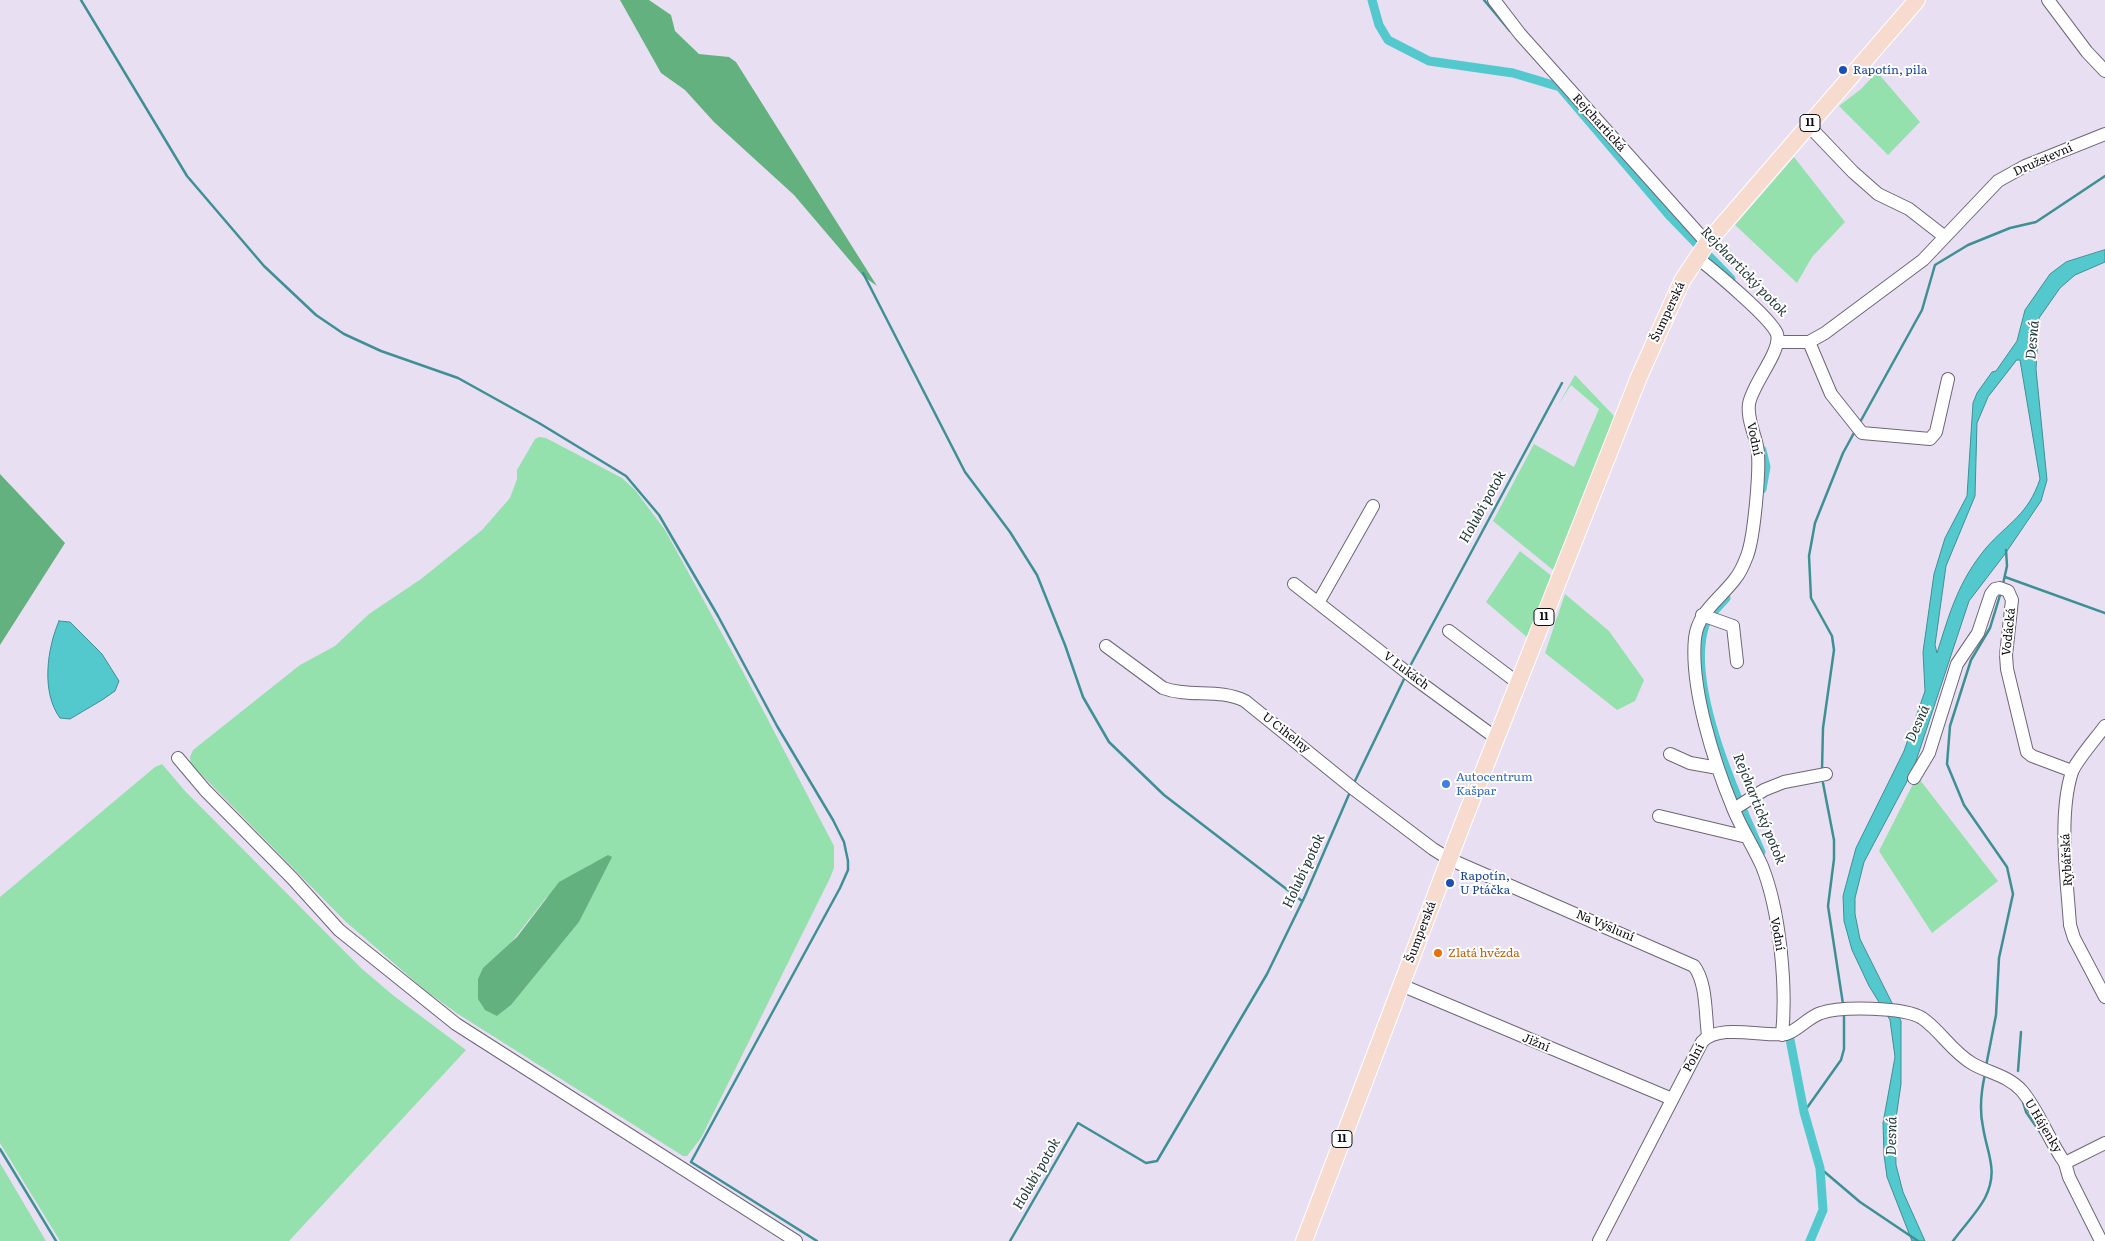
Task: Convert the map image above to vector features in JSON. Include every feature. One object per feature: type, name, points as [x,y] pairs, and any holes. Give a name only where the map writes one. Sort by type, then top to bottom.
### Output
[{"type":"main road","name":"Šumperská","points":[[1401,985],[1496,738],[1639,377],[1682,281],[1701,250],[1917,0]]},
{"type":"main road","name":"11","points":[[1304,1241],[1401,985]]},
{"type":"street","name":"Rejchartická","points":[[1494,0],[1526,41],[1701,250]]},
{"type":"street","points":[[2048,0],[2087,52],[2105,71]]},
{"type":"street","points":[[1808,125],[1853,172],[1872,188],[1909,210],[1945,238]]},
{"type":"street","name":"Družstevní","points":[[1782,342],[1808,342],[1825,333],[1903,276],[1923,260],[1945,238],[1998,181],[2025,166],[2105,134]]},
{"type":"street","points":[[1701,250],[1775,329],[1782,342]]},
{"type":"street","name":"Vodní","points":[[1782,342],[1754,389],[1748,406],[1757,447],[1758,475],[1748,554],[1736,578],[1695,635],[1695,672],[1718,768],[1738,806],[1748,837],[1762,867],[1776,924],[1782,959],[1784,1018],[1787,1034]]},
{"type":"street","points":[[1808,342],[1831,394],[1857,429],[1866,434],[1930,439],[1936,432],[1948,378]]},
{"type":"street","points":[[1318,603],[1373,506]]},
{"type":"street","name":"V Lukách","points":[[1294,584],[1406,672],[1496,738]]},
{"type":"street","name":"Vodácká","points":[[1914,778],[1929,752],[1957,664],[1978,632],[1991,594],[1995,589],[2002,589],[2012,600],[2013,609],[2006,655],[2007,669],[2025,747],[2032,756],[2072,771]]},
{"type":"street","points":[[1707,617],[1733,626],[1737,662]]},
{"type":"street","points":[[1449,631],[1518,683]]},
{"type":"street","name":"U Cihelny","points":[[1106,646],[1163,688],[1174,692],[1231,696],[1245,701],[1351,786],[1433,849],[1449,859]]},
{"type":"street","name":"Rybářská","points":[[2105,726],[2072,771],[2065,810],[2064,831],[2070,925],[2074,938],[2105,997]]},
{"type":"street","points":[[1670,754],[1690,763],[1718,768]]},
{"type":"street","points":[[178,758],[205,790],[292,878],[339,930],[456,1024],[552,1088],[796,1241]]},
{"type":"street","points":[[1738,806],[1764,790],[1784,782],[1826,774]]},
{"type":"street","points":[[1659,816],[1748,837]]},
{"type":"street","name":"Na Výsluní","points":[[1449,859],[1694,966],[1699,973],[1708,1035]]},
{"type":"street","name":"Jižní","points":[[1401,985],[1672,1099]]},
{"type":"street","name":"U Hájenky","points":[[1787,1034],[1820,1013],[1843,1009],[1906,1012],[1922,1018],[1960,1055],[2008,1079],[2022,1091],[2065,1162],[2105,1143]]},
{"type":"street","name":"Polní","points":[[1599,1241],[1640,1167],[1672,1099],[1702,1042],[1708,1035],[1720,1032],[1787,1034]]},
{"type":"street","points":[[2065,1162],[2069,1176],[2101,1241]]},
{"type":"green space","points":[[620,0],[649,0],[671,15],[675,31],[699,54],[729,57],[736,62],[877,286],[863,276],[794,195],[714,122],[685,90],[661,73]]},
{"type":"green space","points":[[1877,72],[1920,122],[1888,155],[1839,106],[1861,89]]},
{"type":"green space","points":[[1794,157],[1845,222],[1812,257],[1797,283],[1735,225]]},
{"type":"green space","points":[[1575,375],[1616,418],[1553,570],[1493,521],[1534,444],[1574,467],[1599,409],[1571,385],[1558,405]]},
{"type":"green space","points":[[539,437],[546,438],[622,478],[635,490],[665,530],[743,672],[834,846],[834,868],[830,878],[701,1138],[687,1156],[683,1156],[458,1014],[426,991],[345,921],[191,764],[190,757],[193,750],[300,665],[335,646],[369,614],[421,579],[482,530],[510,498],[517,479],[517,470],[535,439]],"holes":[[[611,857],[579,922],[511,1005],[497,1016],[506,949],[546,898],[591,864]]]},
{"type":"green space","points":[[0,474],[65,543],[0,645]]},
{"type":"green space","points":[[1520,551],[1553,577],[1528,638],[1486,602]]},
{"type":"green space","points":[[1565,594],[1609,631],[1644,680],[1635,701],[1617,710],[1545,653]]},
{"type":"green space","points":[[162,764],[185,791],[361,968],[394,996],[466,1050],[289,1241],[60,1241],[0,1143],[0,897],[155,767]]},
{"type":"green space","points":[[1917,776],[1998,881],[1932,933],[1879,851]]},
{"type":"green space","points":[[608,855],[612,857],[579,922],[511,1005],[497,1016],[485,1010],[478,999],[478,979],[483,968],[517,937],[559,882]]},
{"type":"green space","points":[[0,1163],[46,1241],[0,1241]]},
{"type":"water","name":"Desná","points":[[2105,250],[2105,262],[2075,275],[2060,288],[2039,318],[2036,369],[2047,480],[2041,501],[2005,554],[1969,601],[1913,770],[1864,862],[1855,898],[1855,914],[1860,939],[1901,1021],[1901,1084],[1895,1125],[1896,1165],[1903,1192],[1925,1241],[1912,1241],[1887,1177],[1884,1155],[1883,1123],[1895,1057],[1890,1020],[1869,986],[1852,950],[1844,921],[1843,896],[1856,848],[1904,751],[1925,691],[1923,652],[1934,574],[1945,538],[1967,496],[1973,403],[1977,393],[1992,372],[1996,371],[2017,341],[2025,310],[2050,274],[2066,262]],"holes":[[[2017,360],[2020,360],[2040,479],[2024,510],[1994,539],[1968,573],[1956,598],[1937,653],[1935,645],[1946,566],[1975,496],[1977,423],[1988,397]]]},
{"type":"water","points":[[59,621],[70,622],[102,654],[119,681],[115,691],[70,719],[60,718],[54,708],[48,683],[51,644]]},
{"type":"waterway","points":[[81,0],[187,176],[264,266],[316,315],[344,334],[381,351],[458,378],[539,423],[626,476],[659,515],[718,616],[777,726],[844,842],[848,870],[840,888],[691,1162],[817,1241]]},
{"type":"waterway","name":"Rejchartický potok","points":[[1372,0],[1379,25],[1388,40],[1429,61],[1513,73],[1560,87],[1669,215],[1731,279]]},
{"type":"waterway","points":[[1484,0],[1510,31]]},
{"type":"waterway","points":[[1859,424],[1922,310],[1935,265],[1968,245],[2010,228],[2036,222],[2105,176]]},
{"type":"waterway","points":[[863,273],[965,472],[1010,532],[1037,575],[1065,645],[1083,697],[1109,742],[1164,795],[1302,901]]},
{"type":"waterway","name":"Holubí potok","points":[[1409,668],[1562,383]]},
{"type":"waterway","points":[[1822,770],[1823,728],[1834,650],[1832,636],[1811,598],[1809,556],[1815,523],[1843,453],[1855,431]]},
{"type":"waterway","name":"Rejchartický potok","points":[[1762,450],[1766,467],[1762,489]]},
{"type":"waterway","points":[[2003,584],[2007,566],[2006,550]]},
{"type":"waterway","points":[[2005,577],[2105,613]]},
{"type":"waterway","points":[[1986,1066],[1996,1015],[1999,958],[2013,894],[2007,867],[1964,805],[1947,764],[1950,726],[1971,660],[1990,628],[2001,592]]},
{"type":"waterway","name":"Rejchartický potok","points":[[1726,598],[1711,614],[1705,625],[1701,649],[1702,677],[1707,708],[1716,740],[1761,852]]},
{"type":"waterway","name":"Holubí potok","points":[[1354,783],[1405,677]]},
{"type":"waterway","points":[[1823,783],[1834,840],[1834,859],[1828,906],[1843,1004]]},
{"type":"waterway","name":"Holubí potok","points":[[1010,1241],[1078,1123],[1146,1163],[1157,1161],[1267,974],[1305,896],[1350,792]]},
{"type":"waterway","points":[[1804,1112],[1841,1060],[1844,1049],[1844,1013]]},
{"type":"waterway","name":"Rejchartický potok","points":[[1788,1029],[1804,1112],[1820,1168],[1823,1210],[1810,1241]]},
{"type":"waterway","points":[[2018,1071],[2021,1032]]},
{"type":"waterway","points":[[1953,1241],[1982,1204],[1991,1179],[1991,1162],[1981,1114],[1985,1074]]},
{"type":"waterway","points":[[2023,1102],[2026,1112],[2042,1135]]},
{"type":"waterway","points":[[0,1149],[56,1241]]},
{"type":"waterway","points":[[1820,1168],[1860,1202],[1918,1241]]},
{"type":"place","name":"Rapotín, pila","points":[[1843,70]]},
{"type":"place","name":"Autocentrum Kašpar","points":[[1446,784]]},
{"type":"place","name":"Rapotín, U Ptáčka","points":[[1450,883]]},
{"type":"place","name":"Zlatá hvězda","points":[[1438,953]]}]
